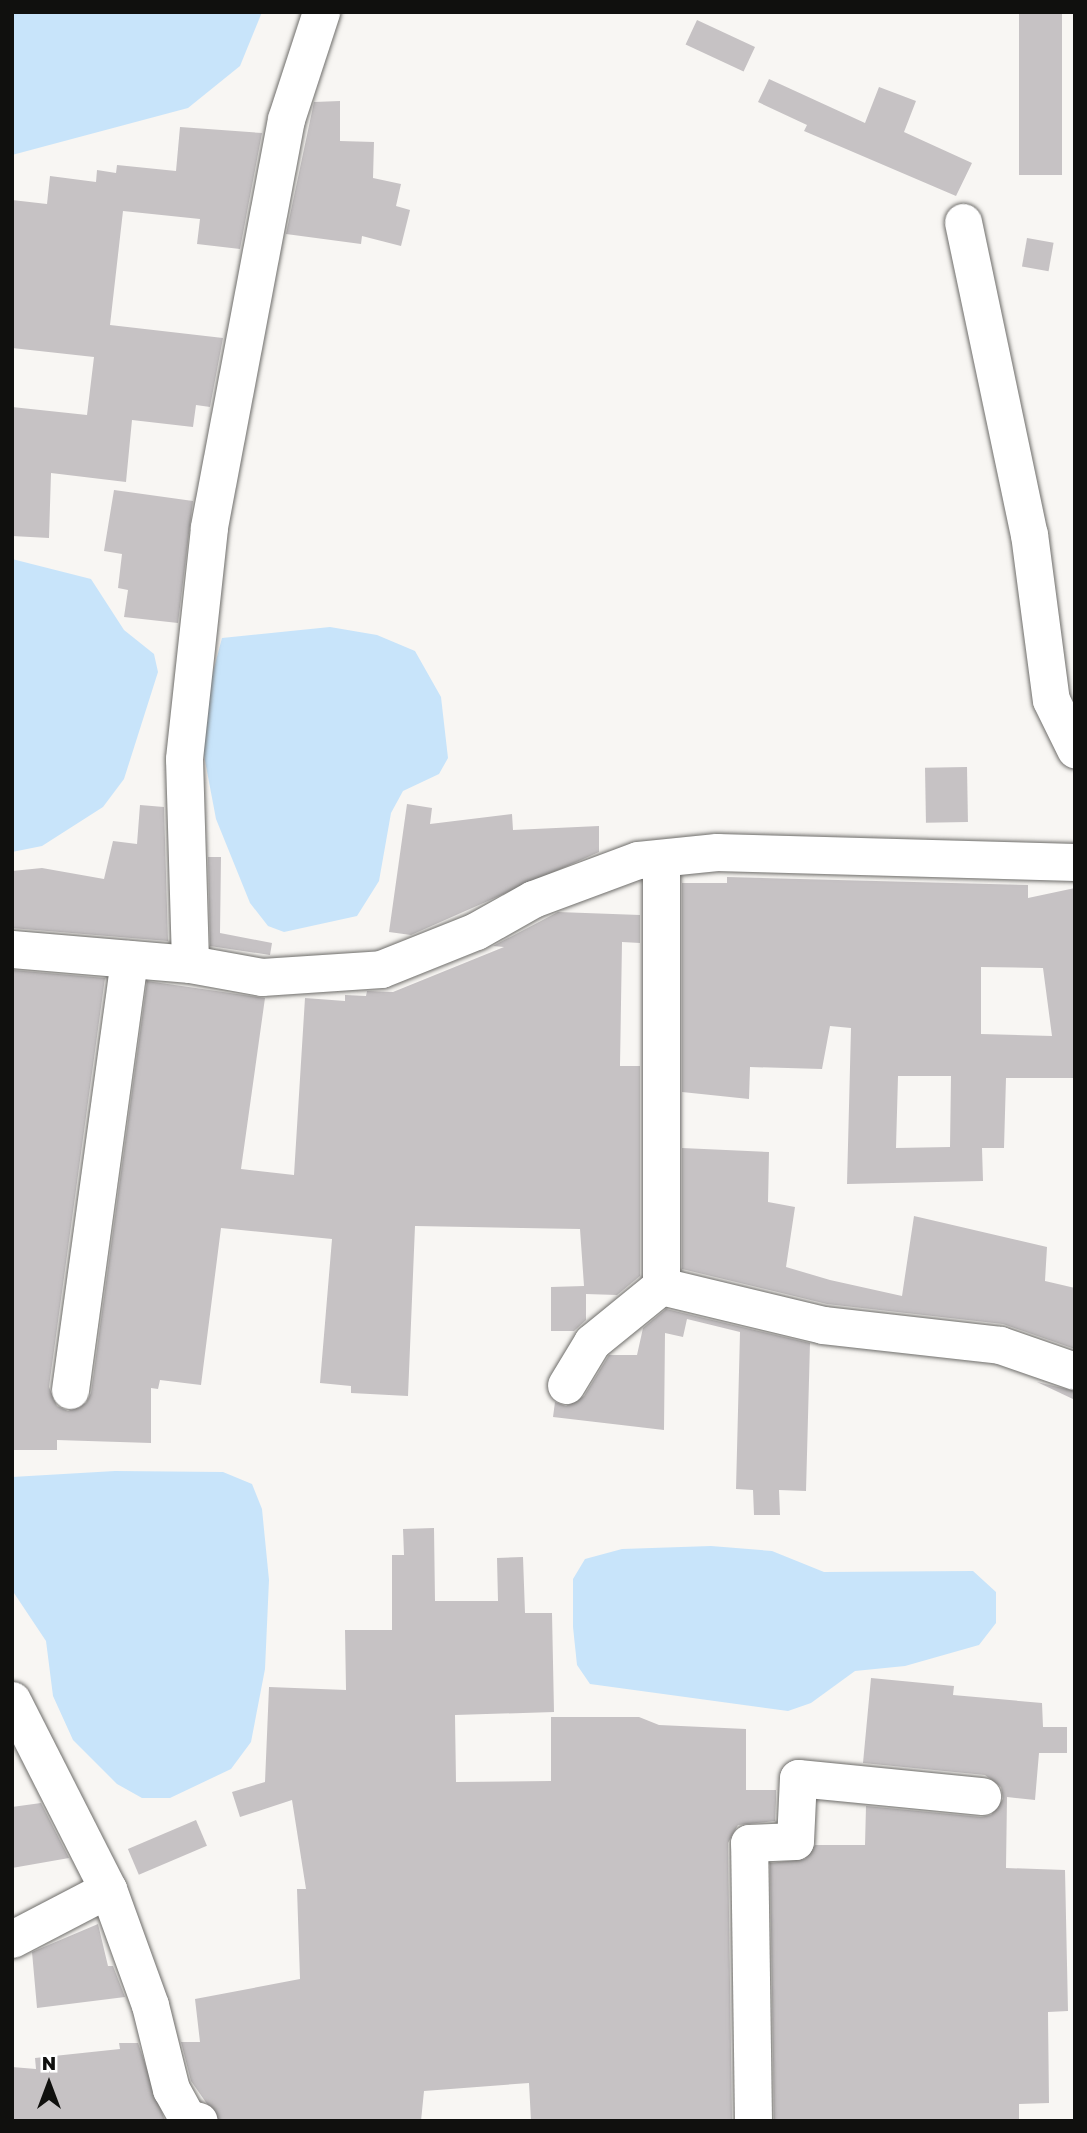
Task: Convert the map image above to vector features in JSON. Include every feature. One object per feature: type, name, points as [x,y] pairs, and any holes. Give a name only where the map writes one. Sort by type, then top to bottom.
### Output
[{"type":"street","points":[[190,964],[184,759],[209,528],[286,119],[321,12]]},
{"type":"street","points":[[962,222],[1029,534],[1051,701],[1075,749]]},
{"type":"street","points":[[12,949],[190,964],[262,977],[382,969],[596,873],[661,858],[717,852],[1073,860]]},
{"type":"street","points":[[661,858],[661,1286]]},
{"type":"street","points":[[70,1390],[129,959]]},
{"type":"street","points":[[661,1286],[823,1325],[1000,1345],[1075,1371]]},
{"type":"street","points":[[566,1385],[592,1342],[661,1286]]},
{"type":"street","points":[[12,1700],[108,1889],[150,2005],[170,2089],[187,2118],[199,2121]]},
{"type":"street","points":[[753,2121],[749,1843],[795,1841],[798,1778],[982,1796]]},
{"type":"street","points":[[12,1939],[108,1889]]},
{"type":"water","points":[[12,12],[262,12],[240,66],[188,108],[12,155]]},
{"type":"water","points":[[12,559],[91,579],[124,630],[154,654],[158,672],[124,779],[103,807],[42,846],[12,852]]},
{"type":"water","points":[[330,627],[377,635],[415,651],[441,697],[448,758],[439,774],[403,791],[391,813],[379,881],[357,916],[284,932],[268,926],[250,903],[216,819],[203,750],[209,687],[222,638]]},
{"type":"water","points":[[115,1471],[223,1472],[252,1484],[262,1509],[269,1580],[265,1669],[251,1742],[231,1769],[170,1798],[142,1798],[117,1784],[73,1740],[53,1696],[46,1641],[12,1590],[12,1477]]},
{"type":"water","points":[[711,1546],[772,1551],[824,1572],[973,1571],[996,1592],[996,1623],[979,1645],[905,1666],[855,1671],[811,1703],[788,1711],[590,1684],[577,1665],[573,1627],[573,1579],[585,1559],[622,1549]]},
{"type":"building","points":[[1019,12],[1062,12],[1062,175],[1019,175]]},
{"type":"building","points":[[697,20],[755,47],[744,72],[686,44]]},
{"type":"building","points":[[769,79],[865,123],[879,87],[916,101],[904,132],[972,163],[956,196],[804,131],[807,125],[758,102]]},
{"type":"building","points":[[340,101],[340,141],[374,142],[373,178],[401,184],[396,206],[410,210],[401,246],[362,236],[361,244],[286,234],[314,102]]},
{"type":"building","points":[[180,127],[262,133],[240,249],[197,244],[200,219],[123,211],[110,325],[223,338],[210,407],[196,405],[193,427],[132,420],[126,482],[51,473],[49,538],[12,536],[12,407],[87,415],[94,357],[12,348],[12,200],[47,204],[50,176],[96,182],[97,170],[116,173],[117,165],[176,171]]},
{"type":"building","points":[[1027,238],[1054,243],[1049,271],[1022,267]]},
{"type":"building","points":[[114,490],[193,501],[178,623],[124,617],[128,590],[118,588],[122,554],[104,551]]},
{"type":"building","points":[[967,767],[968,822],[926,823],[925,768]]},
{"type":"building","points":[[407,804],[432,808],[430,824],[512,814],[513,830],[599,826],[599,852],[411,935],[389,932]]},
{"type":"building","points":[[140,805],[164,807],[168,941],[12,928],[12,871],[42,868],[104,879],[113,841],[137,844]]},
{"type":"building","points":[[208,857],[221,857],[220,933],[272,943],[270,955],[210,946]]},
{"type":"building","points":[[727,877],[1028,885],[1028,898],[1075,888],[1075,1078],[1006,1078],[1004,1148],[982,1148],[983,1181],[847,1184],[851,1028],[830,1026],[822,1069],[750,1067],[749,1099],[682,1092],[682,883],[727,883]],"holes":[[[981,967],[1043,968],[1052,1036],[981,1034]],[[898,1076],[951,1076],[950,1147],[896,1148]]]},
{"type":"building","points":[[558,912],[640,915],[640,943],[622,942],[620,1066],[640,1066],[640,1276],[617,1295],[586,1294],[586,1320],[574,1331],[551,1331],[551,1287],[584,1286],[580,1229],[415,1226],[408,1396],[351,1393],[351,1386],[320,1383],[332,1239],[221,1228],[201,1385],[160,1380],[158,1389],[151,1388],[151,1443],[57,1440],[57,1450],[12,1450],[12,970],[105,978],[49,1387],[57,1406],[68,1411],[86,1403],[91,1393],[147,981],[265,998],[241,1169],[294,1175],[305,998],[345,1001],[345,995],[366,996],[367,991],[393,992],[504,947],[493,946]]},
{"type":"building","points":[[682,1148],[769,1152],[768,1202],[795,1207],[786,1267],[830,1280],[902,1296],[914,1216],[1047,1247],[1045,1281],[1075,1288],[1075,1349],[1003,1324],[827,1304],[682,1269]]},
{"type":"building","points":[[666,1309],[810,1343],[806,1491],[779,1490],[780,1515],[754,1515],[753,1490],[736,1489],[740,1332],[687,1319],[683,1337],[665,1333],[664,1430],[553,1417],[555,1402],[566,1406],[584,1396],[609,1355],[637,1355],[643,1328]]},
{"type":"building","points":[[1037,1382],[1075,1391],[1075,1400]]},
{"type":"building","points":[[434,1528],[435,1601],[498,1601],[497,1558],[523,1557],[525,1613],[552,1613],[554,1712],[455,1715],[456,1782],[551,1781],[551,1717],[639,1717],[659,1725],[746,1729],[746,1790],[776,1790],[776,1800],[775,1821],[738,1825],[728,1843],[732,2121],[531,2121],[529,2083],[424,2091],[421,2121],[219,2121],[191,2081],[181,2042],[200,2042],[195,1999],[300,1979],[297,1889],[306,1889],[292,1800],[240,1817],[232,1792],[265,1782],[269,1687],[346,1690],[345,1630],[392,1630],[392,1555],[404,1555],[403,1529]]},
{"type":"building","points":[[871,1678],[954,1686],[953,1695],[1042,1703],[1043,1727],[1067,1727],[1067,1753],[1039,1753],[1035,1800],[1007,1797],[1006,1868],[1065,1870],[1068,2011],[1048,2012],[1049,2103],[1019,2104],[1019,2121],[774,2121],[770,1863],[805,1859],[815,1845],[865,1845],[866,1806],[981,1817],[991,1815],[1003,1799],[1001,1787],[985,1775],[863,1763]]},
{"type":"building","points":[[41,1803],[69,1858],[12,1868],[12,1807]]},
{"type":"building","points":[[196,1820],[207,1846],[139,1875],[128,1849]]},
{"type":"building","points":[[98,1924],[108,1966],[113,1966],[125,1997],[37,2008],[32,1952]]},
{"type":"building","points":[[119,2043],[138,2043],[165,2121],[12,2121],[12,2067],[36,2069],[35,2058],[120,2049]]}]
